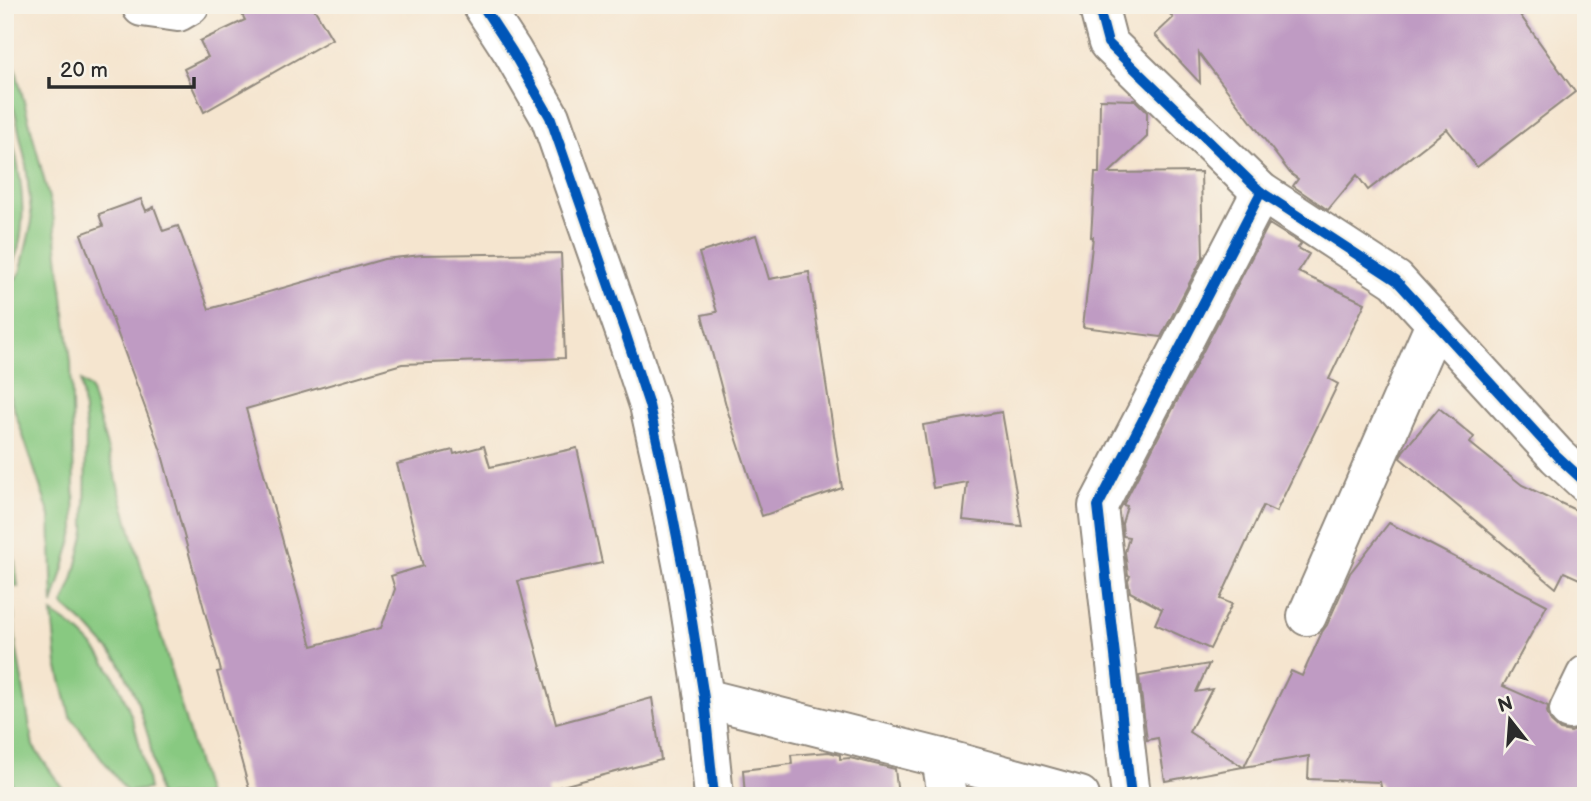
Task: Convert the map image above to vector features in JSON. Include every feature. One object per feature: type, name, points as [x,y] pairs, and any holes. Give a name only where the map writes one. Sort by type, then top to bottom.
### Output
[{"type":"street","points":[[142,5],[178,12],[190,5]]},
{"type":"street","points":[[482,5],[550,117],[649,405],[687,589],[704,698],[714,796]]},
{"type":"street","points":[[1098,5],[1108,43],[1261,192],[1396,280],[1556,456],[1586,483]]},
{"type":"street","points":[[1131,796],[1098,506],[1261,192]]},
{"type":"street","points":[[1307,616],[1435,324]]},
{"type":"street","points":[[1569,710],[1586,675]]},
{"type":"street","points":[[704,698],[1080,796]]},
{"type":"street","points":[[941,758],[947,796]]},
{"type":"green space","points":[[5,28],[53,214],[71,362],[75,529],[53,605],[50,516],[5,382],[5,292],[20,273],[32,222],[26,164],[15,112],[5,87]]},
{"type":"green space","points":[[5,114],[19,175],[22,219],[20,241],[5,277]]},
{"type":"green space","points":[[81,381],[90,388],[207,796],[159,796],[149,739],[136,697],[119,661],[90,629],[63,605],[73,580],[85,532],[86,432]]},
{"type":"green space","points":[[5,488],[18,587],[5,584]]},
{"type":"green space","points":[[5,606],[13,609],[16,645],[33,746],[68,796],[16,796],[5,762]]},
{"type":"green space","points":[[52,613],[83,636],[110,669],[120,687],[135,727],[149,789],[127,792],[70,716],[57,664]]},
{"type":"building","points":[[237,5],[312,5],[332,39],[204,112],[184,69],[208,57],[200,41],[245,20]]},
{"type":"building","points":[[1163,5],[1513,5],[1575,92],[1477,167],[1447,129],[1368,190],[1357,175],[1328,210],[1293,186],[1298,179],[1290,173],[1199,53],[1200,83],[1155,35],[1173,18]]},
{"type":"building","points":[[1100,99],[1135,100],[1147,112],[1147,137],[1109,173],[1201,172],[1203,257],[1161,337],[1083,327],[1093,237],[1095,173],[1099,173]]},
{"type":"building","points":[[141,199],[146,211],[154,207],[163,231],[178,226],[209,309],[384,259],[422,255],[561,253],[565,358],[402,364],[246,409],[312,646],[381,628],[395,589],[391,576],[423,566],[397,464],[453,450],[454,454],[484,446],[490,467],[577,448],[602,563],[518,581],[556,724],[652,698],[661,760],[547,790],[548,796],[251,796],[217,672],[221,671],[161,451],[81,234],[103,226],[99,214]]},
{"type":"building","points":[[1269,224],[1301,244],[1298,248],[1309,254],[1298,272],[1365,303],[1329,379],[1338,384],[1276,512],[1263,506],[1220,599],[1232,604],[1210,649],[1155,624],[1162,609],[1130,592],[1125,552],[1129,537],[1123,536],[1122,523],[1127,506],[1123,505]]},
{"type":"building","points":[[756,235],[769,279],[809,272],[842,488],[762,516],[727,409],[702,315],[717,312],[699,253]]},
{"type":"building","points":[[1439,408],[1474,437],[1470,443],[1522,485],[1586,515],[1586,582],[1564,572],[1556,588],[1400,458]]},
{"type":"building","points":[[1002,412],[1022,526],[963,520],[967,482],[933,488],[923,425]]},
{"type":"building","points":[[1389,523],[1547,605],[1503,686],[1548,706],[1551,722],[1560,730],[1571,732],[1586,723],[1586,796],[1383,796],[1380,782],[1308,779],[1309,756],[1244,767],[1291,671],[1302,676],[1350,573]]},
{"type":"building","points":[[1209,664],[1196,692],[1212,689],[1189,732],[1243,767],[1165,781],[1158,738],[1147,740],[1139,676]]},
{"type":"building","points":[[829,752],[840,755],[840,759],[850,758],[895,769],[898,796],[745,796],[743,770],[792,764],[791,755]]},
{"type":"cycle path","points":[[482,5],[550,117],[649,405],[687,589],[704,698],[714,796]]},
{"type":"cycle path","points":[[1098,5],[1108,43],[1261,192],[1396,280],[1557,456],[1586,483]]},
{"type":"cycle path","points":[[1131,796],[1098,506],[1261,192]]}]
